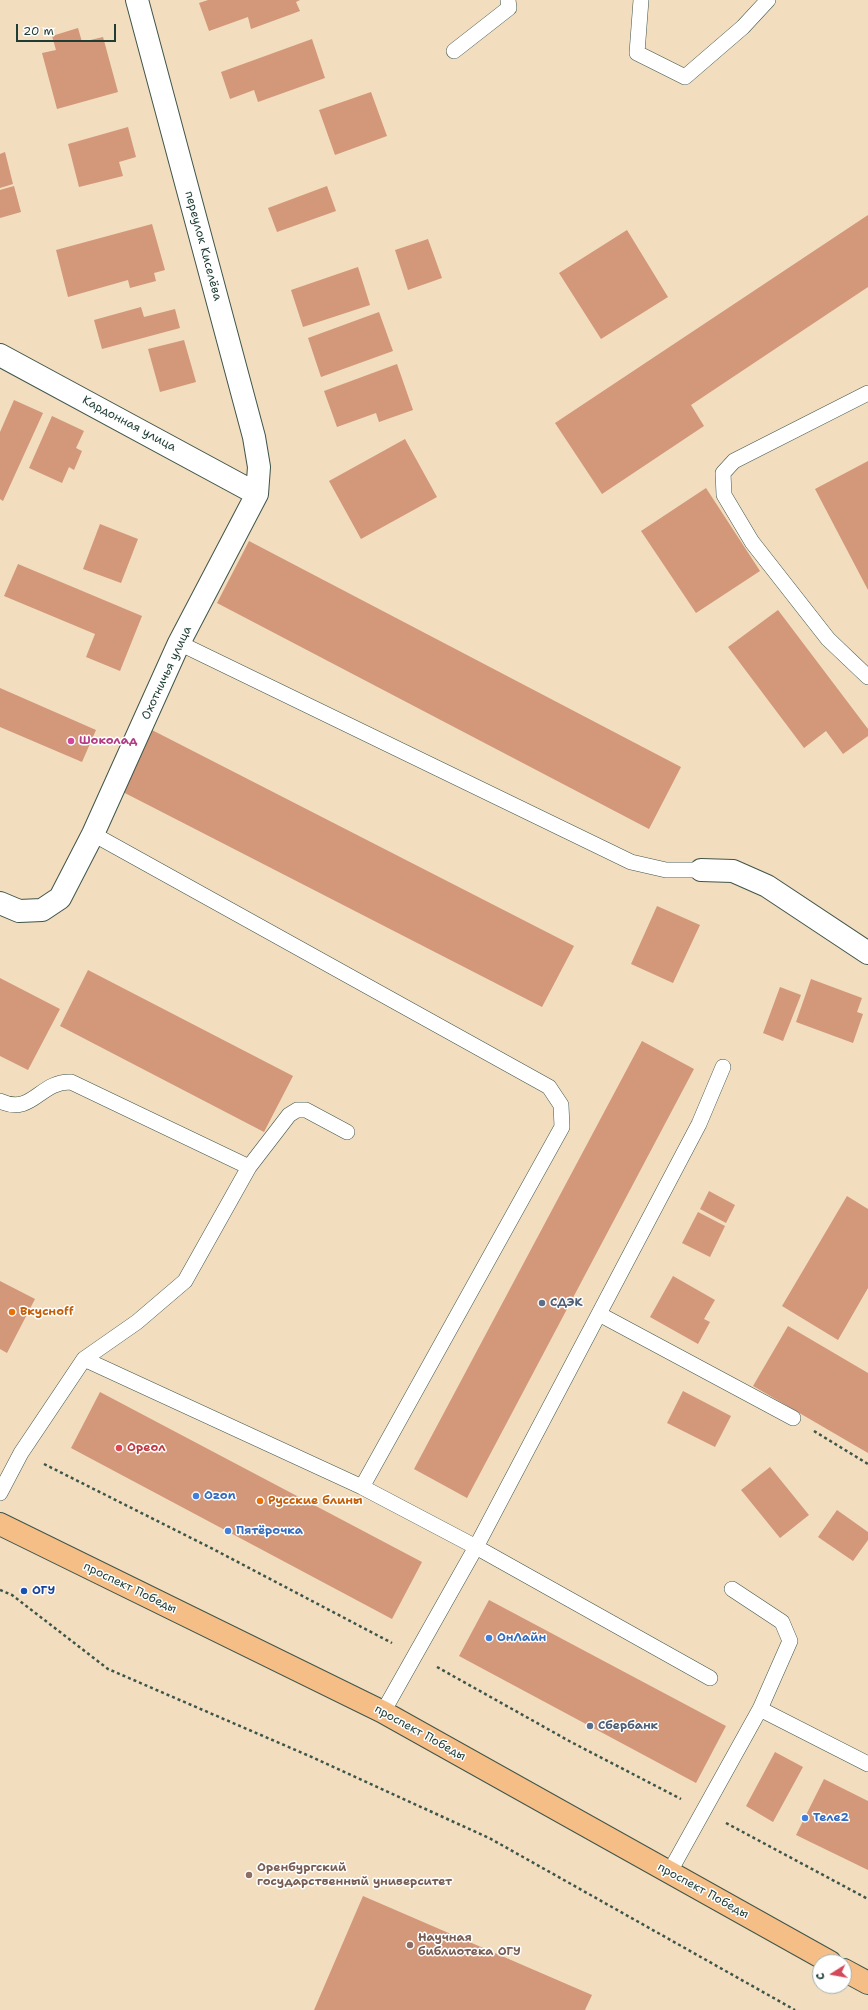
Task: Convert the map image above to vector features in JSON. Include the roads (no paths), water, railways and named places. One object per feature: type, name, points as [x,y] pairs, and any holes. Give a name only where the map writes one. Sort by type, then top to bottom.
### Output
[{"type":"main road","name":"проспект Победы","points":[[0,1524],[383,1712],[816,1954]]},
{"type":"main road","points":[[852,1974],[868,1983]]},
{"type":"street","name":"переулок Киселёва","points":[[137,0],[254,437],[259,467],[257,494]]},
{"type":"street","name":"Кардонная улица","points":[[0,355],[257,494]]},
{"type":"street","name":"Охотничья улица","points":[[0,903],[19,911],[42,910],[60,898],[93,834],[179,643],[257,494]]},
{"type":"street","points":[[701,870],[733,871],[767,886],[868,953]]},
{"type":"lane","points":[[454,51],[509,8],[508,0]]},
{"type":"lane","points":[[641,0],[637,53],[686,78],[743,27],[768,0]]},
{"type":"lane","points":[[868,393],[734,461],[723,473],[724,495],[752,542],[828,639],[868,677]]},
{"type":"lane","points":[[179,643],[631,862],[666,870],[701,870]]},
{"type":"lane","points":[[93,834],[549,1087],[561,1105],[562,1127],[362,1487]]},
{"type":"lane","points":[[383,1712],[476,1547],[699,1124],[723,1067]]},
{"type":"lane","points":[[0,1100],[16,1106],[26,1103],[53,1085],[71,1082],[249,1167]]},
{"type":"lane","points":[[0,1494],[21,1453],[84,1359],[137,1322],[185,1281],[249,1167],[289,1115],[297,1110],[306,1110],[347,1132]]},
{"type":"lane","points":[[598,1314],[793,1418]]},
{"type":"lane","points":[[84,1359],[362,1487],[476,1547],[710,1678]]},
{"type":"lane","points":[[669,1872],[760,1709],[790,1641],[782,1622],[732,1589]]},
{"type":"lane","points":[[760,1709],[868,1764]]},
{"type":"place","name":"Шоколад","points":[[71,741]]},
{"type":"place","name":"СДЭК","points":[[542,1303]]},
{"type":"place","name":"Вкусноff","points":[[12,1312]]},
{"type":"place","name":"Ореол","points":[[119,1448]]},
{"type":"place","name":"Ozon","points":[[196,1496]]},
{"type":"place","name":"Русские блины","points":[[260,1501]]},
{"type":"place","name":"Пятёрочка","points":[[228,1531]]},
{"type":"place","name":"ОГУ","points":[[24,1591]]},
{"type":"place","name":"ОнЛайн","points":[[489,1638]]},
{"type":"place","name":"Сбербанк","points":[[590,1726]]},
{"type":"place","name":"Теле2","points":[[805,1818]]},
{"type":"place","name":"Оренбургский государственный университет","points":[[249,1875]]},
{"type":"place","name":"Научная библиотека ОГУ","points":[[410,1945]]}]
